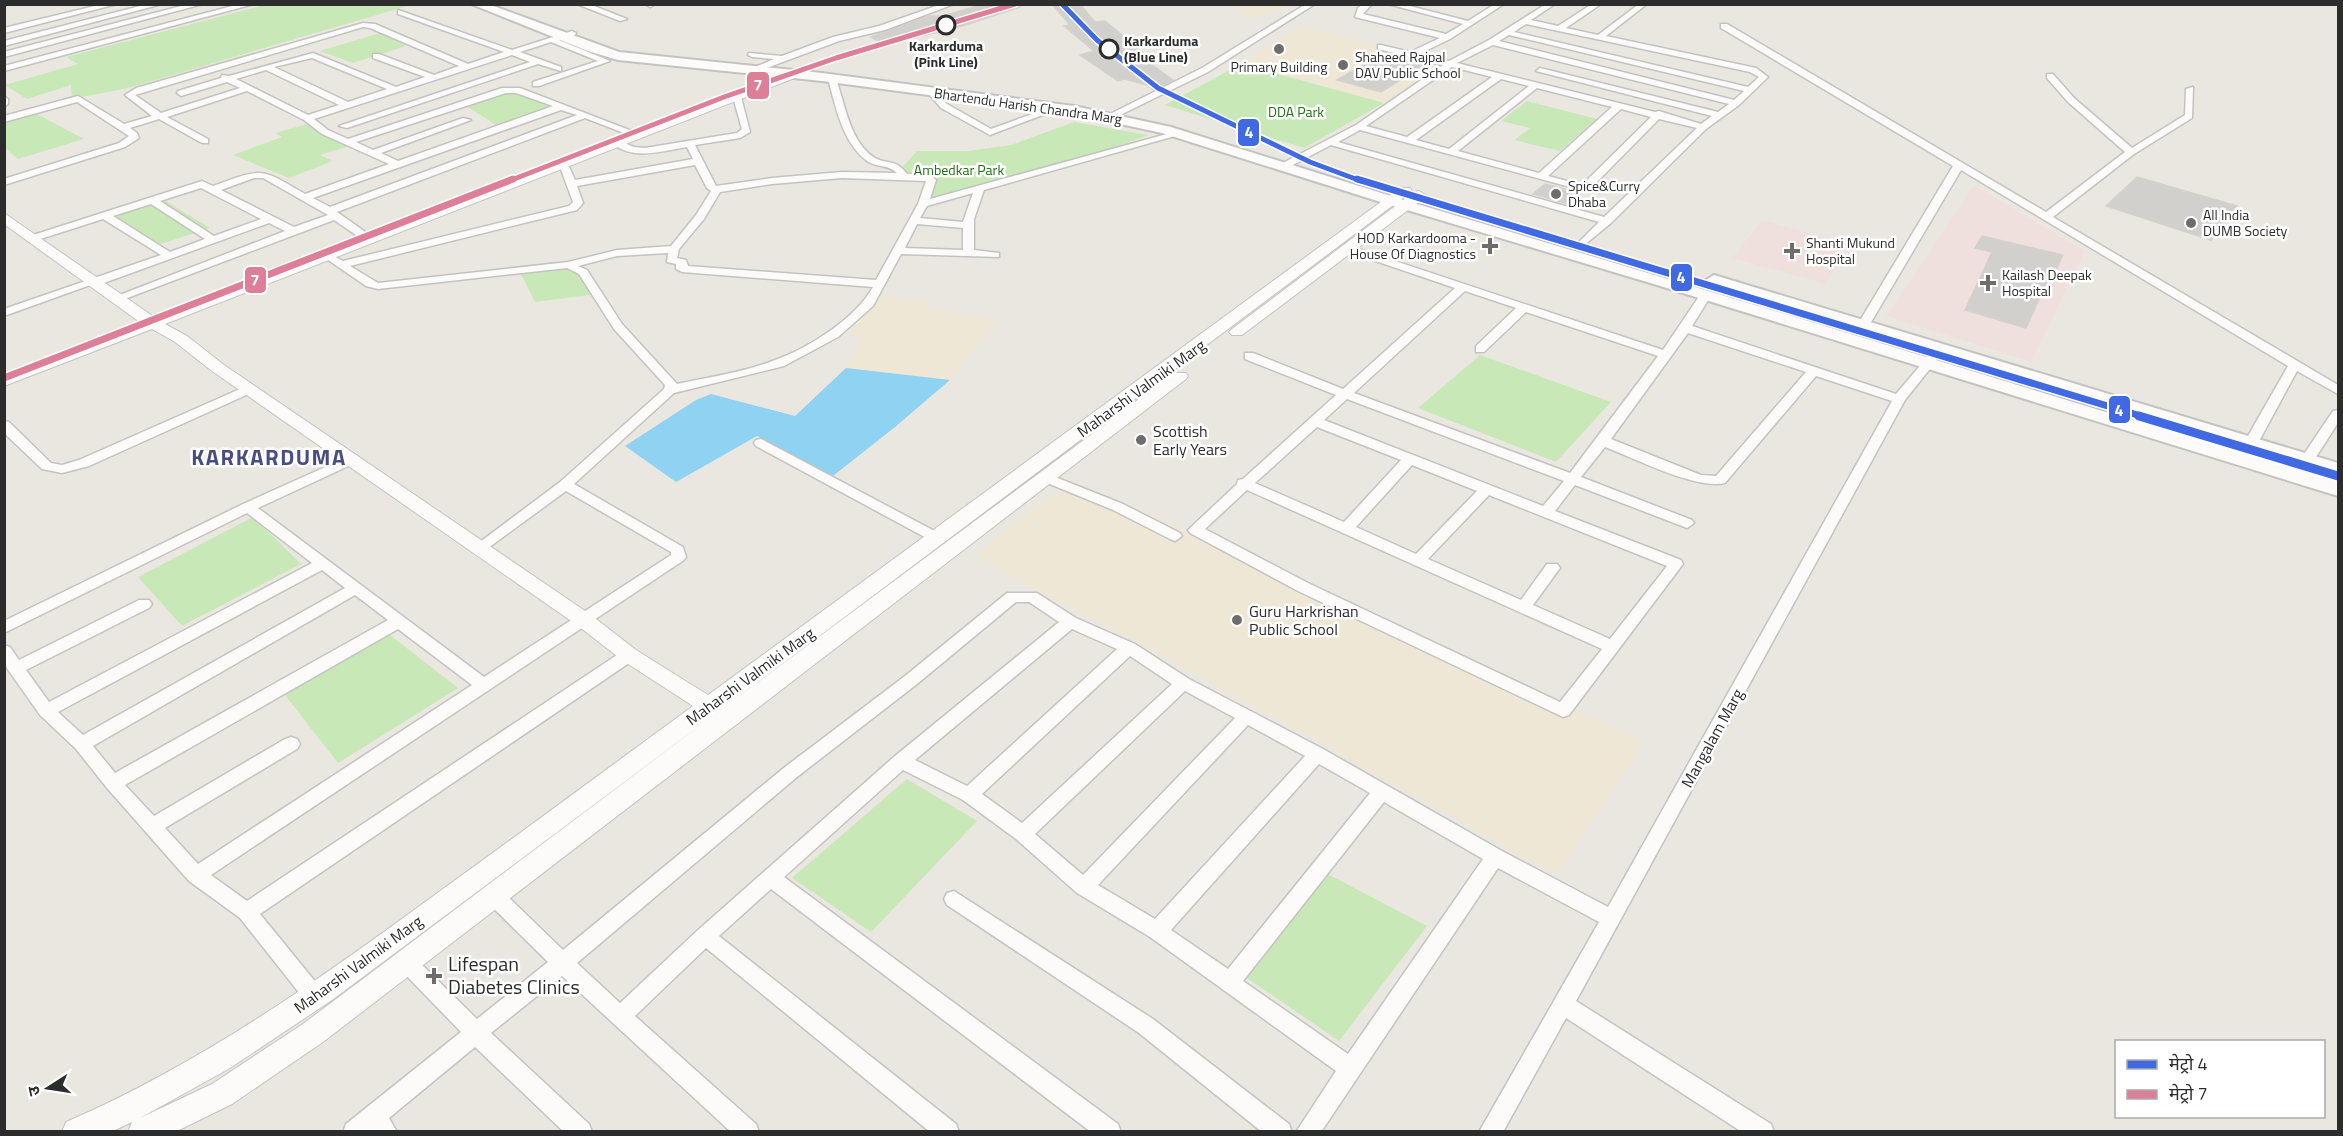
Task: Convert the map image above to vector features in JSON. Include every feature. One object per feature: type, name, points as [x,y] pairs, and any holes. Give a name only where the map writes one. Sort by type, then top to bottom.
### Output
[{"type":"main road","name":"Bhartendu Harish Chandra Marg","points":[[476,4],[618,56],[776,67],[1058,102],[1194,130],[1288,163]]},
{"type":"main road","name":"Bhartendu Harish Chandra Marg","points":[[494,4],[562,36]]},
{"type":"main road","name":"Bhartendu Harish Chandra Marg","points":[[776,67],[832,79],[1115,114],[1177,134],[1288,163],[1405,198],[1706,294],[2251,443],[2327,474]]},
{"type":"main road","name":"Bhartendu Harish Chandra Marg","points":[[1405,198],[1583,243],[1864,324],[1933,355],[2327,474]]},
{"type":"street","points":[[4,22],[76,4]]},
{"type":"street","points":[[4,32],[114,4]]},
{"type":"street","points":[[4,44],[159,4]]},
{"type":"street","points":[[4,56],[200,4]]},
{"type":"street","points":[[4,69],[251,4]]},
{"type":"street","points":[[580,4],[623,19]]},
{"type":"street","points":[[4,381],[360,233],[627,131],[836,39],[882,28],[951,4]]},
{"type":"street","points":[[1115,114],[1205,70],[1312,4]]},
{"type":"street","points":[[1370,4],[1362,8],[1358,15],[1447,37]]},
{"type":"street","points":[[1391,4],[1469,23]]},
{"type":"street","points":[[1412,54],[1447,37],[1501,4]]},
{"type":"street","points":[[1288,163],[1359,127],[1452,63],[1492,42],[1552,4]]},
{"type":"street","points":[[1559,29],[1598,4]]},
{"type":"street","points":[[1599,38],[1644,4]]},
{"type":"street","points":[[1482,7],[1492,9]]},
{"type":"street","points":[[401,12],[558,69]]},
{"type":"street","points":[[1523,21],[1753,70],[1764,77],[1736,104],[1703,127],[1583,243]]},
{"type":"street","points":[[205,141],[159,116],[129,95],[162,83],[363,26],[372,26],[468,67]]},
{"type":"street","points":[[1724,26],[2338,390]]},
{"type":"street","points":[[1506,32],[1750,90]]},
{"type":"street","points":[[307,118],[432,77],[513,54],[562,36],[606,61],[536,84]]},
{"type":"street","points":[[1492,42],[1736,104]]},
{"type":"street","points":[[1381,47],[1659,114],[1703,127]]},
{"type":"street","points":[[181,93],[299,57],[317,56],[394,89]]},
{"type":"street","points":[[376,56],[432,77]]},
{"type":"street","points":[[344,126],[537,62]]},
{"type":"street","points":[[267,67],[347,105]]},
{"type":"street","points":[[4,370],[326,255],[564,164],[737,96],[776,67]]},
{"type":"street","points":[[208,70],[307,118],[325,132],[399,165]]},
{"type":"street","points":[[1540,71],[1719,116]]},
{"type":"street","points":[[1409,140],[1501,75]]},
{"type":"street","points":[[2050,76],[2071,100],[2131,152]]},
{"type":"street","points":[[832,79],[855,141],[870,159],[894,164],[904,176]]},
{"type":"street","points":[[162,83],[199,104]]},
{"type":"street","points":[[1451,152],[1537,84]]},
{"type":"street","points":[[122,128],[249,88]]},
{"type":"street","points":[[2046,217],[2131,152],[2189,116],[2190,89]]},
{"type":"street","points":[[348,142],[505,90],[517,90],[627,131]]},
{"type":"street","points":[[933,93],[944,106],[990,132],[1057,108]]},
{"type":"street","points":[[617,143],[638,151],[740,135],[746,131],[737,96]]},
{"type":"street","points":[[4,99],[4,104]]},
{"type":"street","points":[[4,119],[78,99],[134,135],[134,138],[122,145],[4,182]]},
{"type":"street","points":[[1541,177],[1620,105]]},
{"type":"street","points":[[305,197],[563,106]]},
{"type":"street","points":[[1359,127],[1574,187],[1585,188],[1659,114]]},
{"type":"street","points":[[118,298],[293,231],[331,213],[586,116]]},
{"type":"street","points":[[373,153],[466,120]]},
{"type":"street","points":[[923,204],[1177,134]]},
{"type":"street","points":[[1329,142],[1607,221]]},
{"type":"street","points":[[479,548],[565,485],[670,390],[780,363],[834,334],[869,304],[923,204],[930,180],[926,177],[842,175],[717,189],[712,188],[690,144]]},
{"type":"street","points":[[572,184],[699,161]]},
{"type":"street","points":[[339,265],[573,208],[578,203],[564,164]]},
{"type":"street","points":[[1864,324],[1959,165]]},
{"type":"street","points":[[214,189],[262,174],[305,197],[360,233]]},
{"type":"street","points":[[34,238],[197,184],[206,184],[293,231]]},
{"type":"street","points":[[717,189],[700,218],[674,249],[671,260],[682,262],[682,269],[879,284]]},
{"type":"street","points":[[969,253],[970,206],[980,189]]},
{"type":"street","name":"Maharshi Valmiki Marg","points":[[142,1131],[222,1094],[313,1033],[1045,477],[1350,249],[1405,198]]},
{"type":"street","name":"Maharshi Valmiki Marg","points":[[76,1131],[115,1116],[257,1037],[315,997],[1208,339],[1405,198]]},
{"type":"street","points":[[151,199],[214,240]]},
{"type":"street","points":[[104,215],[170,256]]},
{"type":"street","points":[[4,217],[148,320],[181,339],[218,368],[584,620],[629,655],[727,719]]},
{"type":"street","points":[[4,313],[270,219]]},
{"type":"street","points":[[913,221],[968,225]]},
{"type":"street","points":[[326,255],[370,284],[389,286],[568,265],[617,253],[674,249]]},
{"type":"street","points":[[1350,249],[1666,355]]},
{"type":"street","points":[[897,251],[995,255]]},
{"type":"street","points":[[568,265],[583,272],[618,326],[668,379],[670,390]]},
{"type":"street","points":[[1314,421],[1676,564],[1563,711],[1303,587],[1195,530],[1243,483],[1314,421],[1345,395],[1463,287]]},
{"type":"street","points":[[1545,512],[1603,441],[1685,328],[1706,294]]},
{"type":"street","points":[[1480,349],[1524,307]]},
{"type":"street","points":[[1685,328],[1899,399]]},
{"type":"street","name":"Mangalam Marg","points":[[1490,1131],[1899,399],[1933,355]]},
{"type":"street","points":[[1249,356],[1345,395],[1688,523]]},
{"type":"street","points":[[2251,443],[2295,364]]},
{"type":"street","points":[[1603,441],[1699,479],[1720,480],[1813,372]]},
{"type":"street","points":[[4,425],[46,466],[62,469],[84,463],[249,389]]},
{"type":"street","points":[[2327,474],[2338,414]]},
{"type":"street","points":[[761,443],[937,538]]},
{"type":"street","points":[[1346,529],[1411,458]]},
{"type":"street","points":[[4,628],[248,507],[352,459]]},
{"type":"street","points":[[1045,477],[1118,507],[1175,536]]},
{"type":"street","points":[[1243,483],[1613,647]]},
{"type":"street","points":[[196,874],[679,557],[678,550],[565,485]]},
{"type":"street","points":[[1417,561],[1487,489]]},
{"type":"street","points":[[248,507],[485,686]]},
{"type":"street","points":[[46,711],[323,563]]},
{"type":"street","points":[[1523,608],[1552,568]]},
{"type":"street","points":[[82,744],[356,588]]},
{"type":"street","points":[[354,1131],[380,1124],[475,1032],[562,963],[791,772],[911,680],[1012,597],[1032,597],[1070,622],[1129,648],[1183,683],[1317,754],[1495,856],[1611,918]]},
{"type":"street","points":[[17,668],[144,604]]},
{"type":"street","points":[[113,783],[399,621]]},
{"type":"street","points":[[622,1015],[705,936],[772,879],[901,761],[1070,622]]},
{"type":"street","points":[[969,795],[1129,648]]},
{"type":"street","points":[[4,651],[46,711],[82,744],[113,783],[196,874],[247,912],[315,997]]},
{"type":"street","points":[[247,912],[629,655]]},
{"type":"street","points":[[1023,834],[1183,683]]},
{"type":"street","points":[[1084,887],[1247,716]]},
{"type":"street","points":[[152,826],[291,744]]},
{"type":"street","points":[[1157,931],[1317,754]]},
{"type":"street","points":[[901,761],[969,795],[1023,834],[1084,887],[1157,931],[1350,1068]]},
{"type":"street","points":[[1230,982],[1382,791]]},
{"type":"street","points":[[1307,1131],[1495,856]]},
{"type":"street","points":[[772,879],[1110,1131]]},
{"type":"street","points":[[494,896],[562,963],[748,1131]]},
{"type":"street","points":[[954,899],[1146,1026],[1281,1131]]},
{"type":"street","points":[[705,936],[948,1131]]},
{"type":"street","points":[[406,962],[475,1032],[581,1131]]},
{"type":"street","points":[[1563,1004],[1763,1131]]},
{"type":"shaded area","points":[[1229,5],[1289,5],[1271,14],[1249,18]]},
{"type":"shaded area","name":"Shaheed Rajpal DAV Public School","points":[[1301,25],[1445,66],[1384,103],[1242,64]]},
{"type":"shaded area","name":"Kailash Deepak Hospital","points":[[1974,185],[2085,251],[2031,362],[1886,316]]},
{"type":"shaded area","name":"Shanti Mukund Hospital","points":[[1762,220],[1851,245],[1825,284],[1732,258]]},
{"type":"shaded area","points":[[876,296],[931,301],[928,308],[998,320],[950,380],[846,368],[862,339],[851,334]]},
{"type":"shaded area","name":"Guru Harkrishan Public School","points":[[1072,480],[1212,542],[1645,742],[1557,875],[1216,685],[973,555]]},
{"type":"green space","points":[[265,5],[411,5],[128,88],[72,99],[71,85],[27,99],[5,85],[78,64],[66,57]]},
{"type":"green space","points":[[380,33],[406,46],[353,63],[320,51]]},
{"type":"green space","name":"DDA Park","points":[[1241,64],[1384,103],[1304,148],[1165,105]]},
{"type":"green space","points":[[513,91],[550,107],[496,125],[468,107]]},
{"type":"green space","points":[[1527,101],[1597,119],[1560,151],[1514,140],[1530,128],[1501,121]]},
{"type":"green space","points":[[35,113],[84,139],[18,159],[5,148],[4,122]]},
{"type":"green space","name":"Ambedkar Park","points":[[1074,122],[1149,135],[1109,149],[930,198],[926,197],[940,171],[898,172],[917,151],[968,151],[1011,145]]},
{"type":"green space","points":[[311,123],[356,144],[320,155],[333,161],[289,178],[233,155],[282,137],[275,133]]},
{"type":"green space","points":[[164,200],[210,228],[161,244],[113,217]]},
{"type":"green space","points":[[584,266],[596,294],[535,302],[521,274]]},
{"type":"green space","points":[[1480,355],[1611,402],[1556,462],[1418,408]]},
{"type":"green space","points":[[253,517],[301,564],[182,626],[138,577]]},
{"type":"green space","points":[[390,635],[458,688],[338,763],[285,695]]},
{"type":"green space","points":[[907,779],[977,821],[871,932],[792,878]]},
{"type":"green space","points":[[1318,869],[1427,926],[1339,1041],[1241,974]]},
{"type":"water","points":[[846,368],[950,380],[833,476],[757,436],[676,482],[625,446],[696,400],[711,394],[795,416]]},
{"type":"building","points":[[984,4],[1020,4],[1020,7],[962,26],[885,45],[871,37],[929,16],[943,16]]},
{"type":"building","name":"Karkarduma (Blue Line)","points":[[1052,4],[1080,4],[1095,22],[1105,21],[1145,54],[1138,55],[1173,80],[1154,90],[1147,85],[1124,79],[1118,81],[1080,55],[1094,51],[1064,26],[1070,25]]},
{"type":"building","points":[[1382,54],[1425,65],[1381,92],[1337,80]]},
{"type":"building","name":"All India DUMB Society","points":[[2137,177],[2237,206],[2211,240],[2106,206]]},
{"type":"building","name":"Spice&Curry Dhaba","points":[[1545,184],[1579,193],[1568,204],[1533,194]]},
{"type":"building","points":[[1982,236],[2063,255],[2056,270],[2053,269],[2026,328],[1965,310],[1992,252],[1975,248]]},
{"type":"metro line","name":"7","points":[[4,378],[724,97],[836,58],[1015,4]]},
{"type":"metro line","name":"4","points":[[1062,4],[1097,40],[1158,88],[1310,162],[1365,182],[2338,476]]},
{"type":"place","name":"Karkarduma (Pink Line)","points":[[946,25]]},
{"type":"place","name":"Karkarduma (Blue Line)","points":[[1109,49]]},
{"type":"place","name":"Primary Building","points":[[1279,49]]},
{"type":"place","name":"Shaheed Rajpal DAV Public School","points":[[1343,65]]},
{"type":"place","name":"Spice&Curry Dhaba","points":[[1556,194]]},
{"type":"place","name":"All India DUMB Society","points":[[2191,223]]},
{"type":"place","name":"HOD Karkardooma - House Of Diagnostics","points":[[1490,246]]},
{"type":"place","name":"Shanti Mukund Hospital","points":[[1792,251]]},
{"type":"place","name":"Kailash Deepak Hospital","points":[[1988,283]]},
{"type":"place","name":"Scottish Early Years","points":[[1141,440]]},
{"type":"place","name":"Guru Harkrishan Public School","points":[[1237,620]]},
{"type":"place","name":"Lifespan Diabetes Clinics","points":[[434,976]]},
{"type":"district","name":"KARKARDUMA","points":[[269,457]]}]
